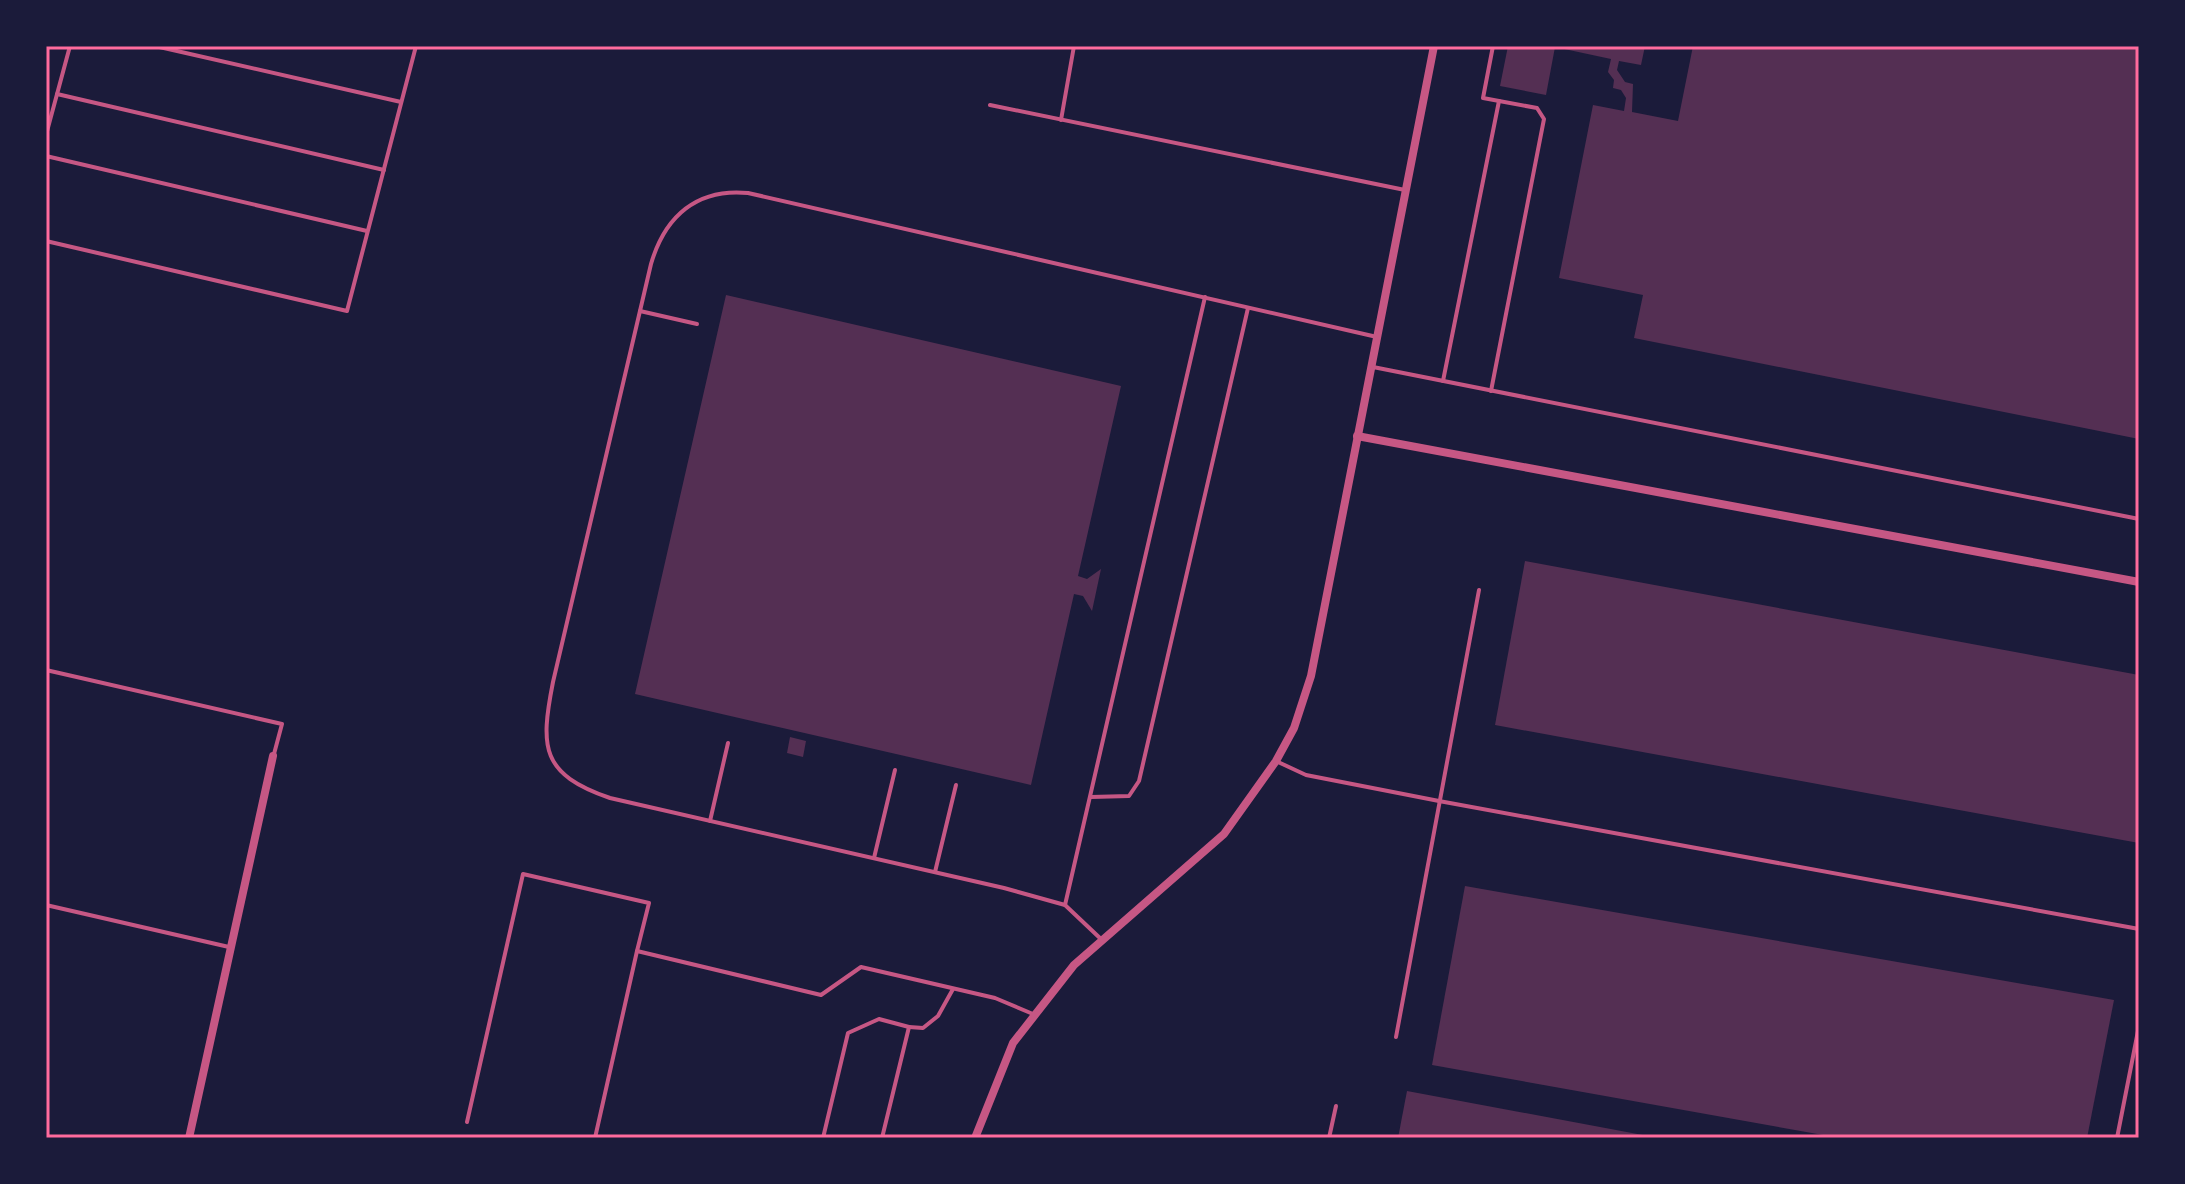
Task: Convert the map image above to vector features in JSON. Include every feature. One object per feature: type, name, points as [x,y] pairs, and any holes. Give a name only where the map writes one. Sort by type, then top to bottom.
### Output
[{"type":"street","points":[[975,1138],[1013,1043],[1074,965],[1224,834],[1276,761],[1294,728],[1311,676],[1434,46]]},
{"type":"street","points":[[1357,436],[2139,582]]},
{"type":"street","points":[[189,1138],[273,756]]},
{"type":"lane","points":[[46,135],[70,46]]},
{"type":"lane","points":[[155,46],[401,102]]},
{"type":"lane","points":[[46,241],[347,311],[416,46]]},
{"type":"lane","points":[[1061,120],[1074,46]]},
{"type":"lane","points":[[1491,391],[1544,119],[1537,108],[1483,98],[1493,46]]},
{"type":"lane","points":[[57,94],[384,170]]},
{"type":"lane","points":[[1443,381],[1499,101]]},
{"type":"lane","points":[[990,105],[1405,190]]},
{"type":"lane","points":[[46,156],[368,232]]},
{"type":"lane","points":[[1103,941],[1065,905],[586,790],[554,766],[546,741],[553,682],[655,251],[668,224],[698,200],[734,192],[1377,337]]},
{"type":"lane","points":[[1065,905],[1205,297]]},
{"type":"lane","points":[[1091,797],[1129,796],[1139,781],[1248,307]]},
{"type":"lane","points":[[640,311],[697,324]]},
{"type":"lane","points":[[1371,366],[2139,519]]},
{"type":"lane","points":[[1396,1037],[1479,590]]},
{"type":"lane","points":[[46,670],[282,724],[273,756]]},
{"type":"lane","points":[[710,821],[728,743]]},
{"type":"lane","points":[[1276,761],[1306,775],[1439,801],[2139,929]]},
{"type":"lane","points":[[874,858],[895,770]]},
{"type":"lane","points":[[935,872],[956,785]]},
{"type":"lane","points":[[467,1122],[523,874],[649,903],[595,1138]]},
{"type":"lane","points":[[46,905],[231,948]]},
{"type":"lane","points":[[637,951],[821,995],[861,967],[995,998],[1035,1015]]},
{"type":"lane","points":[[823,1138],[848,1033],[879,1019],[923,1028],[938,1016],[953,989]]},
{"type":"lane","points":[[2117,1138],[2139,1026]]},
{"type":"lane","points":[[882,1138],[909,1027]]},
{"type":"lane","points":[[1329,1138],[1336,1106]]},
{"type":"building","points":[[1508,46],[1645,46],[1641,65],[1619,61],[1617,70],[1625,82],[1633,84],[1632,112],[1678,121],[1693,46],[2139,46],[2139,439],[1634,338],[1643,295],[1559,278],[1593,105],[1624,111],[1626,98],[1621,90],[1613,88],[1614,80],[1608,72],[1611,59],[1555,47],[1546,95],[1500,86]]},
{"type":"building","points":[[726,295],[1121,386],[1078,576],[1087,579],[1101,569],[1092,611],[1083,596],[1074,594],[1031,785],[635,694]]},
{"type":"building","points":[[1525,561],[2139,675],[2139,843],[1495,725]]},
{"type":"building","points":[[790,737],[806,741],[803,757],[787,753]]},
{"type":"building","points":[[1465,886],[2114,1000],[2087,1138],[1840,1138],[1432,1065]]},
{"type":"building","points":[[1407,1091],[1648,1136],[1648,1138],[1398,1138]]}]
